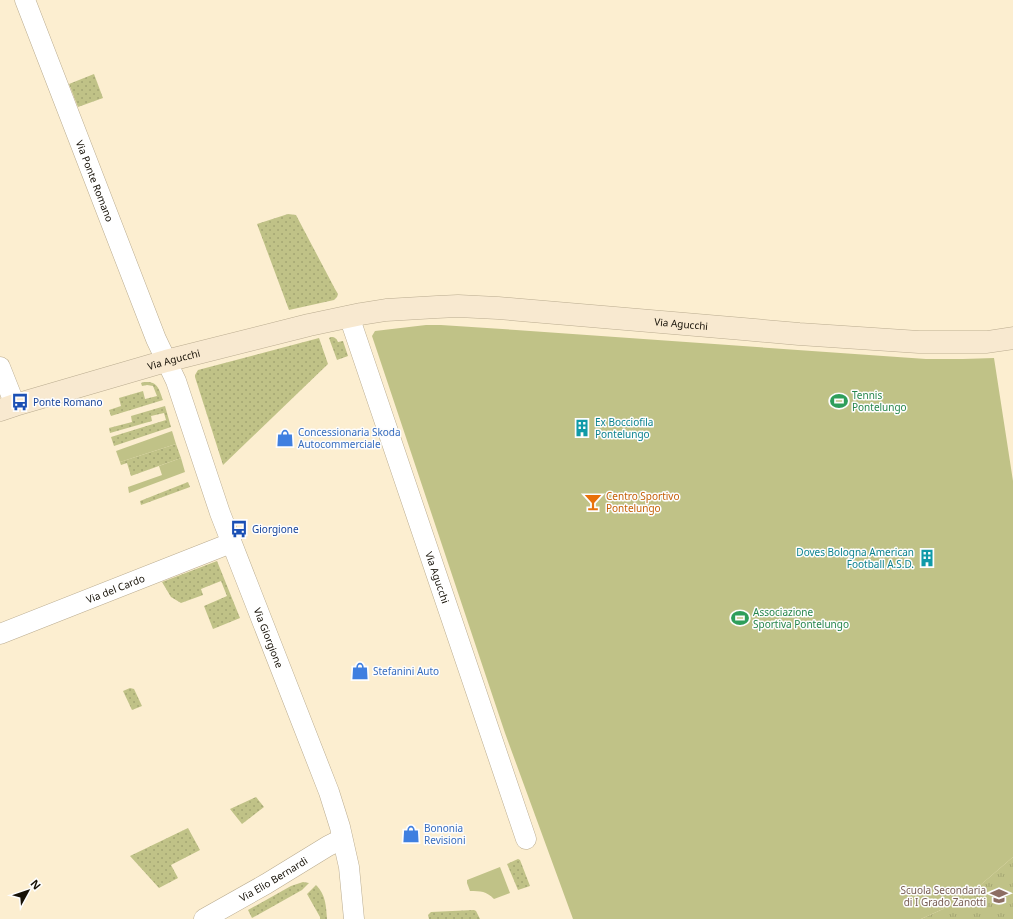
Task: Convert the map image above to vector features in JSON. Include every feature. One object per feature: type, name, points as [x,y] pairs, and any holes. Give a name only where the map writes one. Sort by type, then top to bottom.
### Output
[{"type":"street","name":"Via Ponte Romano","points":[[25,0],[156,339],[166,361]]},
{"type":"street","name":"Via Agucchi","points":[[7,407],[166,361],[349,316],[386,310],[458,306],[506,308],[799,334],[919,342],[987,342],[1013,338]]},
{"type":"street","name":"Via Agucchi","points":[[349,316],[526,840]]},
{"type":"street","name":"Via Giorgione","points":[[166,361],[176,381],[211,488],[231,543],[318,762],[334,809],[349,867],[354,919]]},
{"type":"street","points":[[0,367],[7,407]]},
{"type":"street","name":"Via del Cardo","points":[[0,634],[231,543]]},
{"type":"street","name":"Via Elio Bernardi","points":[[204,919],[266,884],[322,849],[342,839]]},
{"type":"green space","points":[[94,74],[103,98],[78,107],[69,84]]},
{"type":"green space","points":[[288,214],[296,215],[338,294],[334,300],[289,310],[257,224]]},
{"type":"green space","name":"Associazione Sportiva Pontelungo","points":[[426,325],[926,359],[994,358],[1013,481],[1013,857],[977,888],[943,909],[921,919],[573,919],[505,733],[372,336],[375,331]]},
{"type":"green space","points":[[319,338],[328,364],[223,465],[195,377],[198,370]]},
{"type":"green space","points":[[329,338],[336,338],[338,342],[343,341],[348,356],[337,360]]},
{"type":"green space","points":[[144,382],[155,384],[159,389],[163,400],[111,416],[109,410],[121,406],[119,398],[143,391],[145,399],[157,396],[153,386],[142,386],[141,383]]},
{"type":"green space","points":[[165,406],[171,427],[114,446],[111,437],[166,420],[164,413],[151,416],[152,421],[110,433],[109,428],[132,422],[131,416]]},
{"type":"green space","points":[[172,431],[176,444],[120,462],[116,451]]},
{"type":"green space","points":[[176,444],[181,458],[131,476],[127,463],[121,465],[120,462]]},
{"type":"green space","points":[[181,458],[185,472],[129,493],[128,487],[162,475],[159,466]]},
{"type":"green space","points":[[188,482],[190,487],[141,505],[140,501]]},
{"type":"green space","points":[[217,561],[240,618],[213,629],[204,606],[227,596],[221,581],[201,589],[203,595],[181,603],[171,597],[162,582]]},
{"type":"green space","points":[[130,688],[134,689],[142,706],[132,710],[123,691]]},
{"type":"green space","points":[[256,797],[264,807],[242,824],[230,809]]},
{"type":"green space","points":[[188,828],[200,850],[171,865],[178,878],[159,888],[130,856]]},
{"type":"green space","points":[[1013,857],[1013,919],[921,919],[943,909],[977,888]]},
{"type":"green space","points":[[518,859],[520,860],[530,886],[518,890],[507,864]]},
{"type":"green space","points":[[500,867],[510,893],[494,899],[483,892],[470,891],[467,880]]},
{"type":"green space","points":[[303,882],[309,883],[302,890],[252,918],[248,910],[291,886]]},
{"type":"green space","points":[[316,885],[324,897],[327,919],[320,919],[307,894]]},
{"type":"green space","points":[[474,910],[480,919],[429,919],[428,915],[431,912]]},
{"type":"place","name":"Tennis Pontelungo","points":[[839,401]]},
{"type":"place","name":"Ponte Romano","points":[[20,402]]},
{"type":"place","name":"Ex Bocciofila Pontelungo","points":[[582,428]]},
{"type":"place","name":"Concessionaria Skoda Autocommerciale","points":[[285,438]]},
{"type":"place","name":"Centro Sportivo Pontelungo","points":[[593,502]]},
{"type":"place","name":"Giorgione","points":[[239,529]]},
{"type":"place","name":"Doves Bologna American Football A.S.D.","points":[[927,558]]},
{"type":"place","name":"Associazione Sportiva Pontelungo","points":[[740,618]]},
{"type":"place","name":"Stefanini Auto","points":[[360,671]]},
{"type":"place","name":"Bononia Revisioni","points":[[411,834]]},
{"type":"place","name":"Scuola Secondaria di I Grado Zanotti","points":[[999,896]]}]
